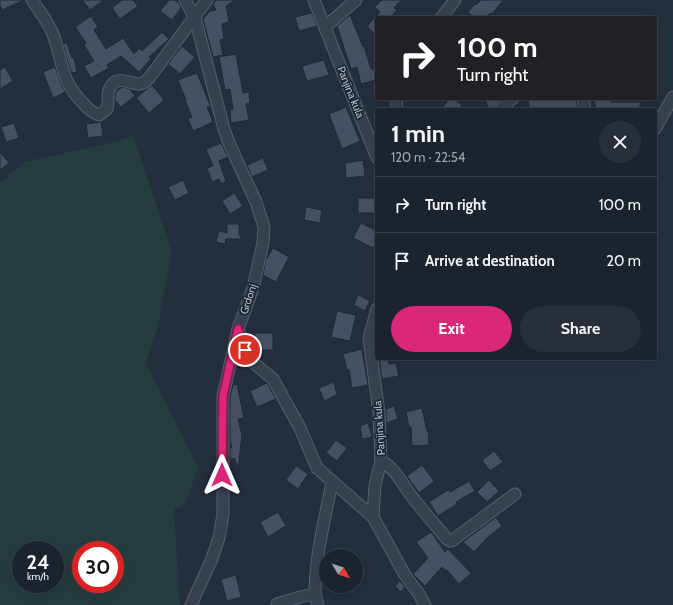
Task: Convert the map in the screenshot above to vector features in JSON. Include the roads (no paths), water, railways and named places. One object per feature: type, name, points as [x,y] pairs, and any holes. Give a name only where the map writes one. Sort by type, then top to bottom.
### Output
[{"type":"street","points":[[32,0],[54,37],[62,71],[68,84],[74,94],[84,105],[99,115],[107,109],[109,91],[112,85],[117,81],[143,84],[150,77],[207,0]]},
{"type":"street","name":"Grdonj","points":[[185,0],[195,18],[226,136],[256,202],[264,226],[263,243],[252,288],[238,329],[223,396],[222,514],[220,532],[211,561],[191,605]]},
{"type":"street","name":"Panjina kula","points":[[314,0],[375,153]]},
{"type":"street","points":[[325,27],[356,0]]},
{"type":"street","points":[[442,16],[454,0]]},
{"type":"street","points":[[657,125],[673,97]]},
{"type":"street","points":[[502,108],[511,100]]},
{"type":"street","name":"Panjina kula","points":[[373,517],[374,485],[381,461],[379,413],[369,338],[375,316]]},
{"type":"street","points":[[238,329],[250,360],[273,378],[300,428],[317,468],[373,517],[405,575],[425,605]]},
{"type":"street","points":[[381,461],[388,464],[412,497],[450,541],[515,494]]},
{"type":"street","points":[[318,605],[315,594],[315,581],[318,551],[332,482]]},
{"type":"street","points":[[277,604],[300,596],[315,594]]}]
